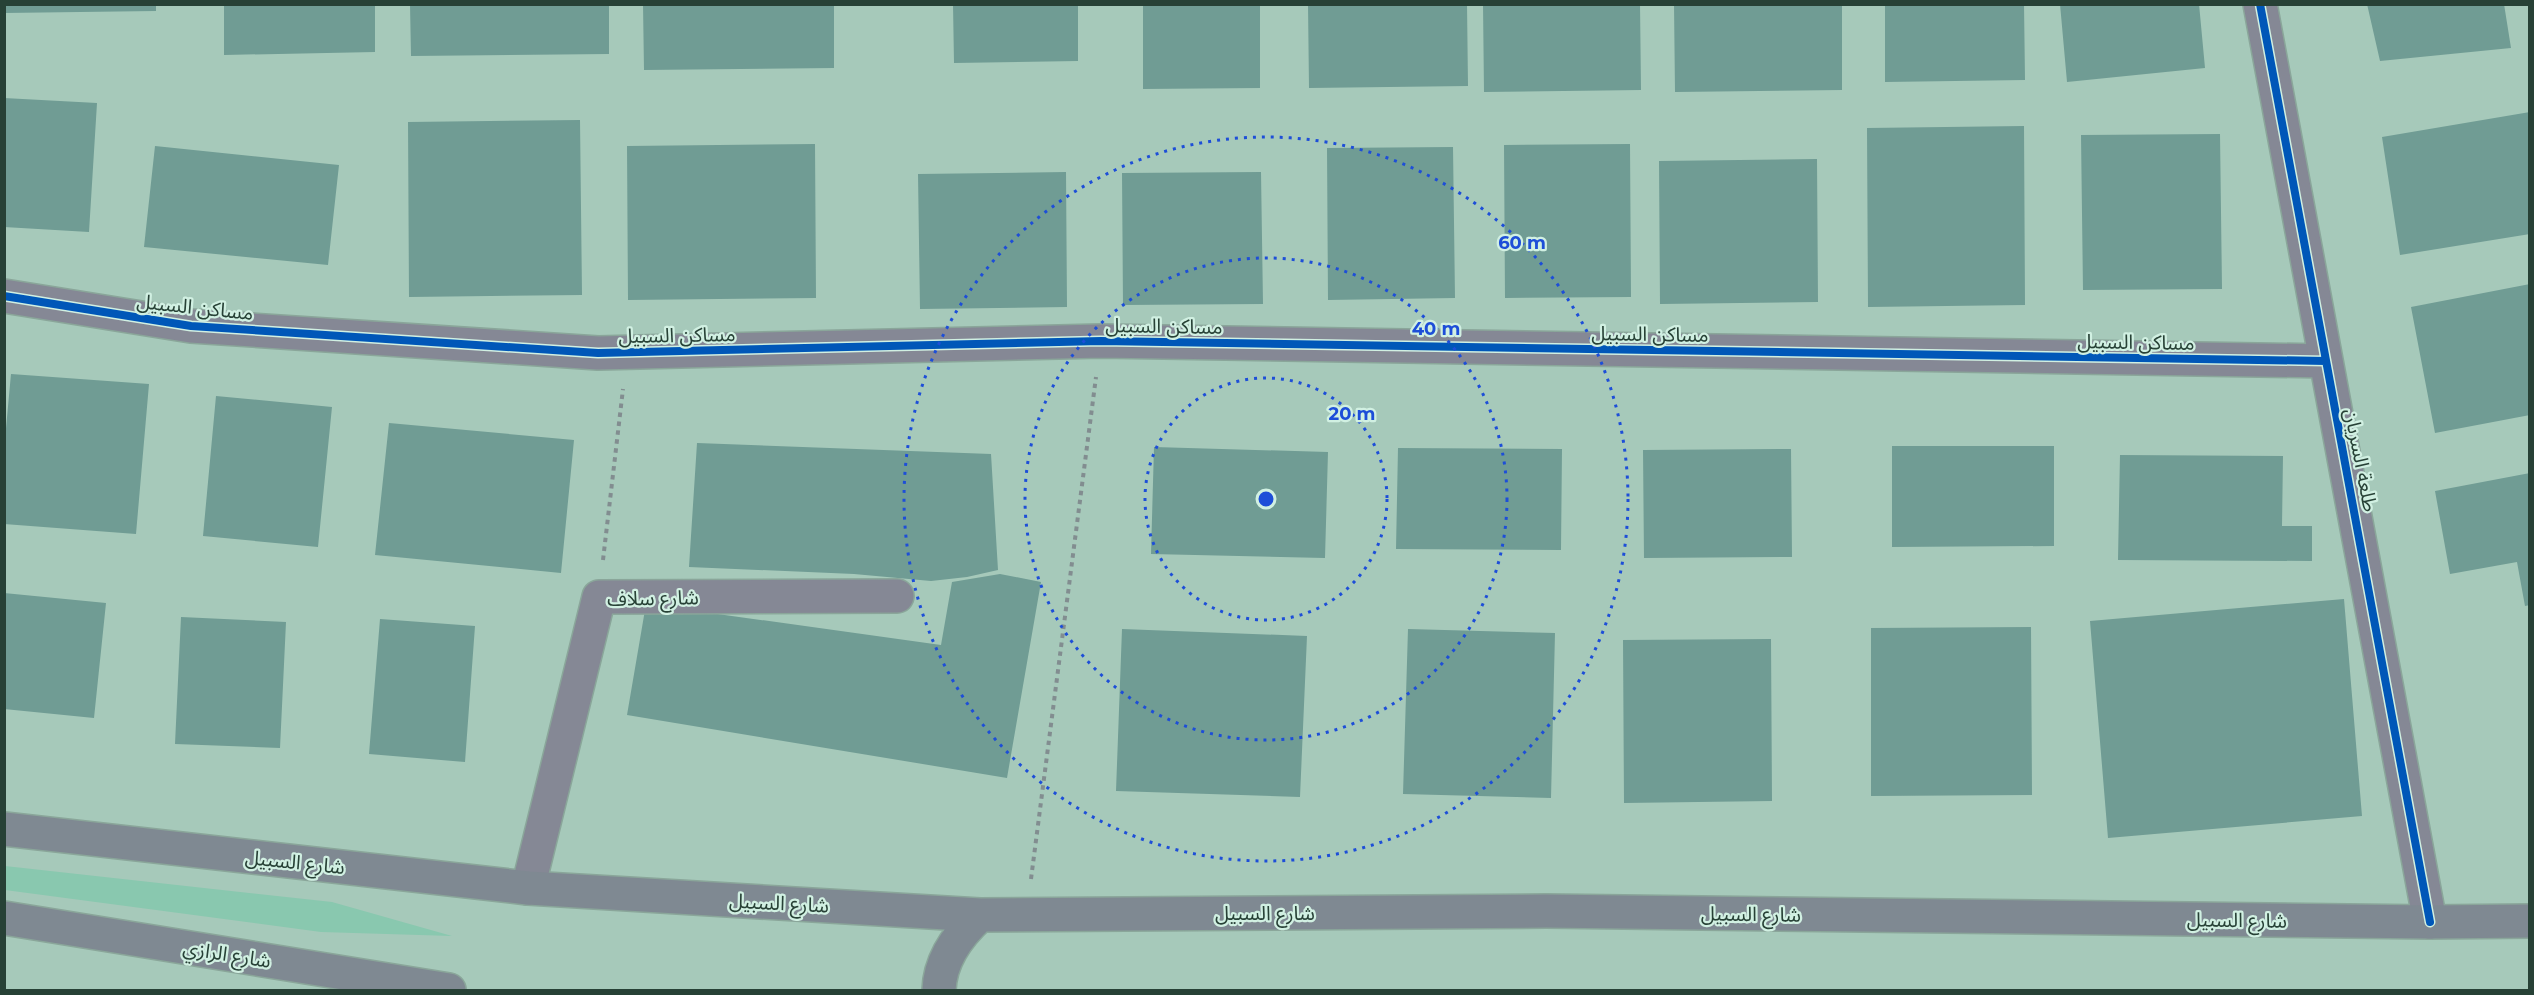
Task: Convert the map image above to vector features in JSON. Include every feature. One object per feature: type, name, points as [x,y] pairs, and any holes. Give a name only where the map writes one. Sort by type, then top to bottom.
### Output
[{"type":"main road","name":"شارع السبيل","points":[[4,829],[528,888],[980,915],[1546,911],[2430,922],[2529,921]]},
{"type":"main road","points":[[939,990],[944,966],[952,946],[964,929],[980,915]]},
{"type":"main road","name":"شارع الرازي","points":[[4,918],[449,990]]},
{"type":"street","name":"طلعة السريان","points":[[2260,4],[2430,922]]},
{"type":"street","name":"مساكن السبيل","points":[[4,296],[191,326],[598,353],[1101,341],[2326,361]]},
{"type":"street","name":"شارع سلاف","points":[[528,888],[598,597],[897,596]]},
{"type":"path","points":[[1026,915],[1101,341]]},
{"type":"path","points":[[598,597],[627,353]]},
{"type":"green space","points":[[5,866],[332,902],[452,936],[321,932],[5,890]]},
{"type":"building","points":[[4,4],[156,4],[156,11],[4,13]]},
{"type":"building","points":[[224,4],[375,4],[375,52],[224,55]]},
{"type":"building","points":[[410,4],[609,4],[609,54],[411,56]]},
{"type":"building","points":[[643,4],[834,4],[834,68],[644,70]]},
{"type":"building","points":[[953,4],[1078,4],[1078,61],[954,63]]},
{"type":"building","points":[[1143,4],[1260,4],[1260,88],[1143,89]]},
{"type":"building","points":[[1308,4],[1467,4],[1468,86],[1309,88]]},
{"type":"building","points":[[1483,4],[1640,4],[1641,90],[1484,92]]},
{"type":"building","points":[[1674,4],[1842,4],[1842,90],[1675,92]]},
{"type":"building","points":[[1885,4],[2024,4],[2025,80],[1885,82]]},
{"type":"building","points":[[2060,4],[2199,4],[2205,68],[2067,82]]},
{"type":"building","points":[[2367,4],[2504,4],[2511,48],[2380,61]]},
{"type":"building","points":[[4,98],[97,103],[89,232],[4,227]]},
{"type":"building","points":[[2530,112],[2530,234],[2400,255],[2382,137]]},
{"type":"building","points":[[580,120],[582,295],[409,297],[408,122]]},
{"type":"building","points":[[2024,126],[2025,305],[1868,307],[1867,128]]},
{"type":"building","points":[[2220,134],[2222,289],[2083,290],[2081,135]]},
{"type":"building","points":[[815,144],[816,298],[628,300],[627,146]]},
{"type":"building","points":[[1630,144],[1631,297],[1505,298],[1504,145]]},
{"type":"building","points":[[155,146],[339,165],[328,265],[144,247]]},
{"type":"building","points":[[1453,147],[1455,298],[1328,300],[1327,148]]},
{"type":"building","points":[[1817,159],[1818,302],[1660,304],[1659,161]]},
{"type":"building","points":[[1066,172],[1067,307],[920,309],[918,174]]},
{"type":"building","points":[[1261,172],[1263,304],[1123,305],[1122,173]]},
{"type":"building","points":[[2530,284],[2530,415],[2435,433],[2411,307]]},
{"type":"building","points":[[11,374],[149,384],[136,534],[4,524],[4,450]]},
{"type":"building","points":[[216,396],[332,407],[318,547],[203,536]]},
{"type":"building","points":[[389,423],[574,440],[561,573],[375,555]]},
{"type":"building","points":[[697,443],[991,454],[998,570],[967,577],[931,581],[854,574],[689,567]]},
{"type":"building","points":[[1892,446],[2054,446],[2054,546],[1892,547]]},
{"type":"building","points":[[1154,447],[1328,452],[1325,558],[1151,554]]},
{"type":"building","points":[[1398,448],[1562,449],[1561,550],[1396,549]]},
{"type":"building","points":[[1791,449],[1792,557],[1644,558],[1643,450]]},
{"type":"building","points":[[2120,455],[2283,456],[2282,526],[2312,526],[2312,561],[2118,560]]},
{"type":"building","points":[[2530,473],[2530,605],[2525,606],[2517,562],[2450,574],[2435,491]]},
{"type":"building","points":[[1000,574],[1041,582],[1007,778],[627,715],[646,604],[941,645],[952,582]]},
{"type":"building","points":[[4,593],[106,603],[94,718],[4,709]]},
{"type":"building","points":[[2344,599],[2362,816],[2108,838],[2090,621]]},
{"type":"building","points":[[181,617],[286,622],[280,748],[175,744]]},
{"type":"building","points":[[380,619],[475,626],[465,762],[369,754]]},
{"type":"building","points":[[2031,627],[2032,795],[1871,796],[1871,628]]},
{"type":"building","points":[[1122,629],[1307,636],[1300,797],[1116,791]]},
{"type":"building","points":[[1408,629],[1555,633],[1551,798],[1403,794]]},
{"type":"building","points":[[1771,639],[1772,801],[1624,803],[1623,640]]},
{"type":"cycle path","points":[[2260,4],[2430,922]]},
{"type":"cycle path","points":[[4,296],[191,326],[598,353],[1101,341],[2326,361]]}]
